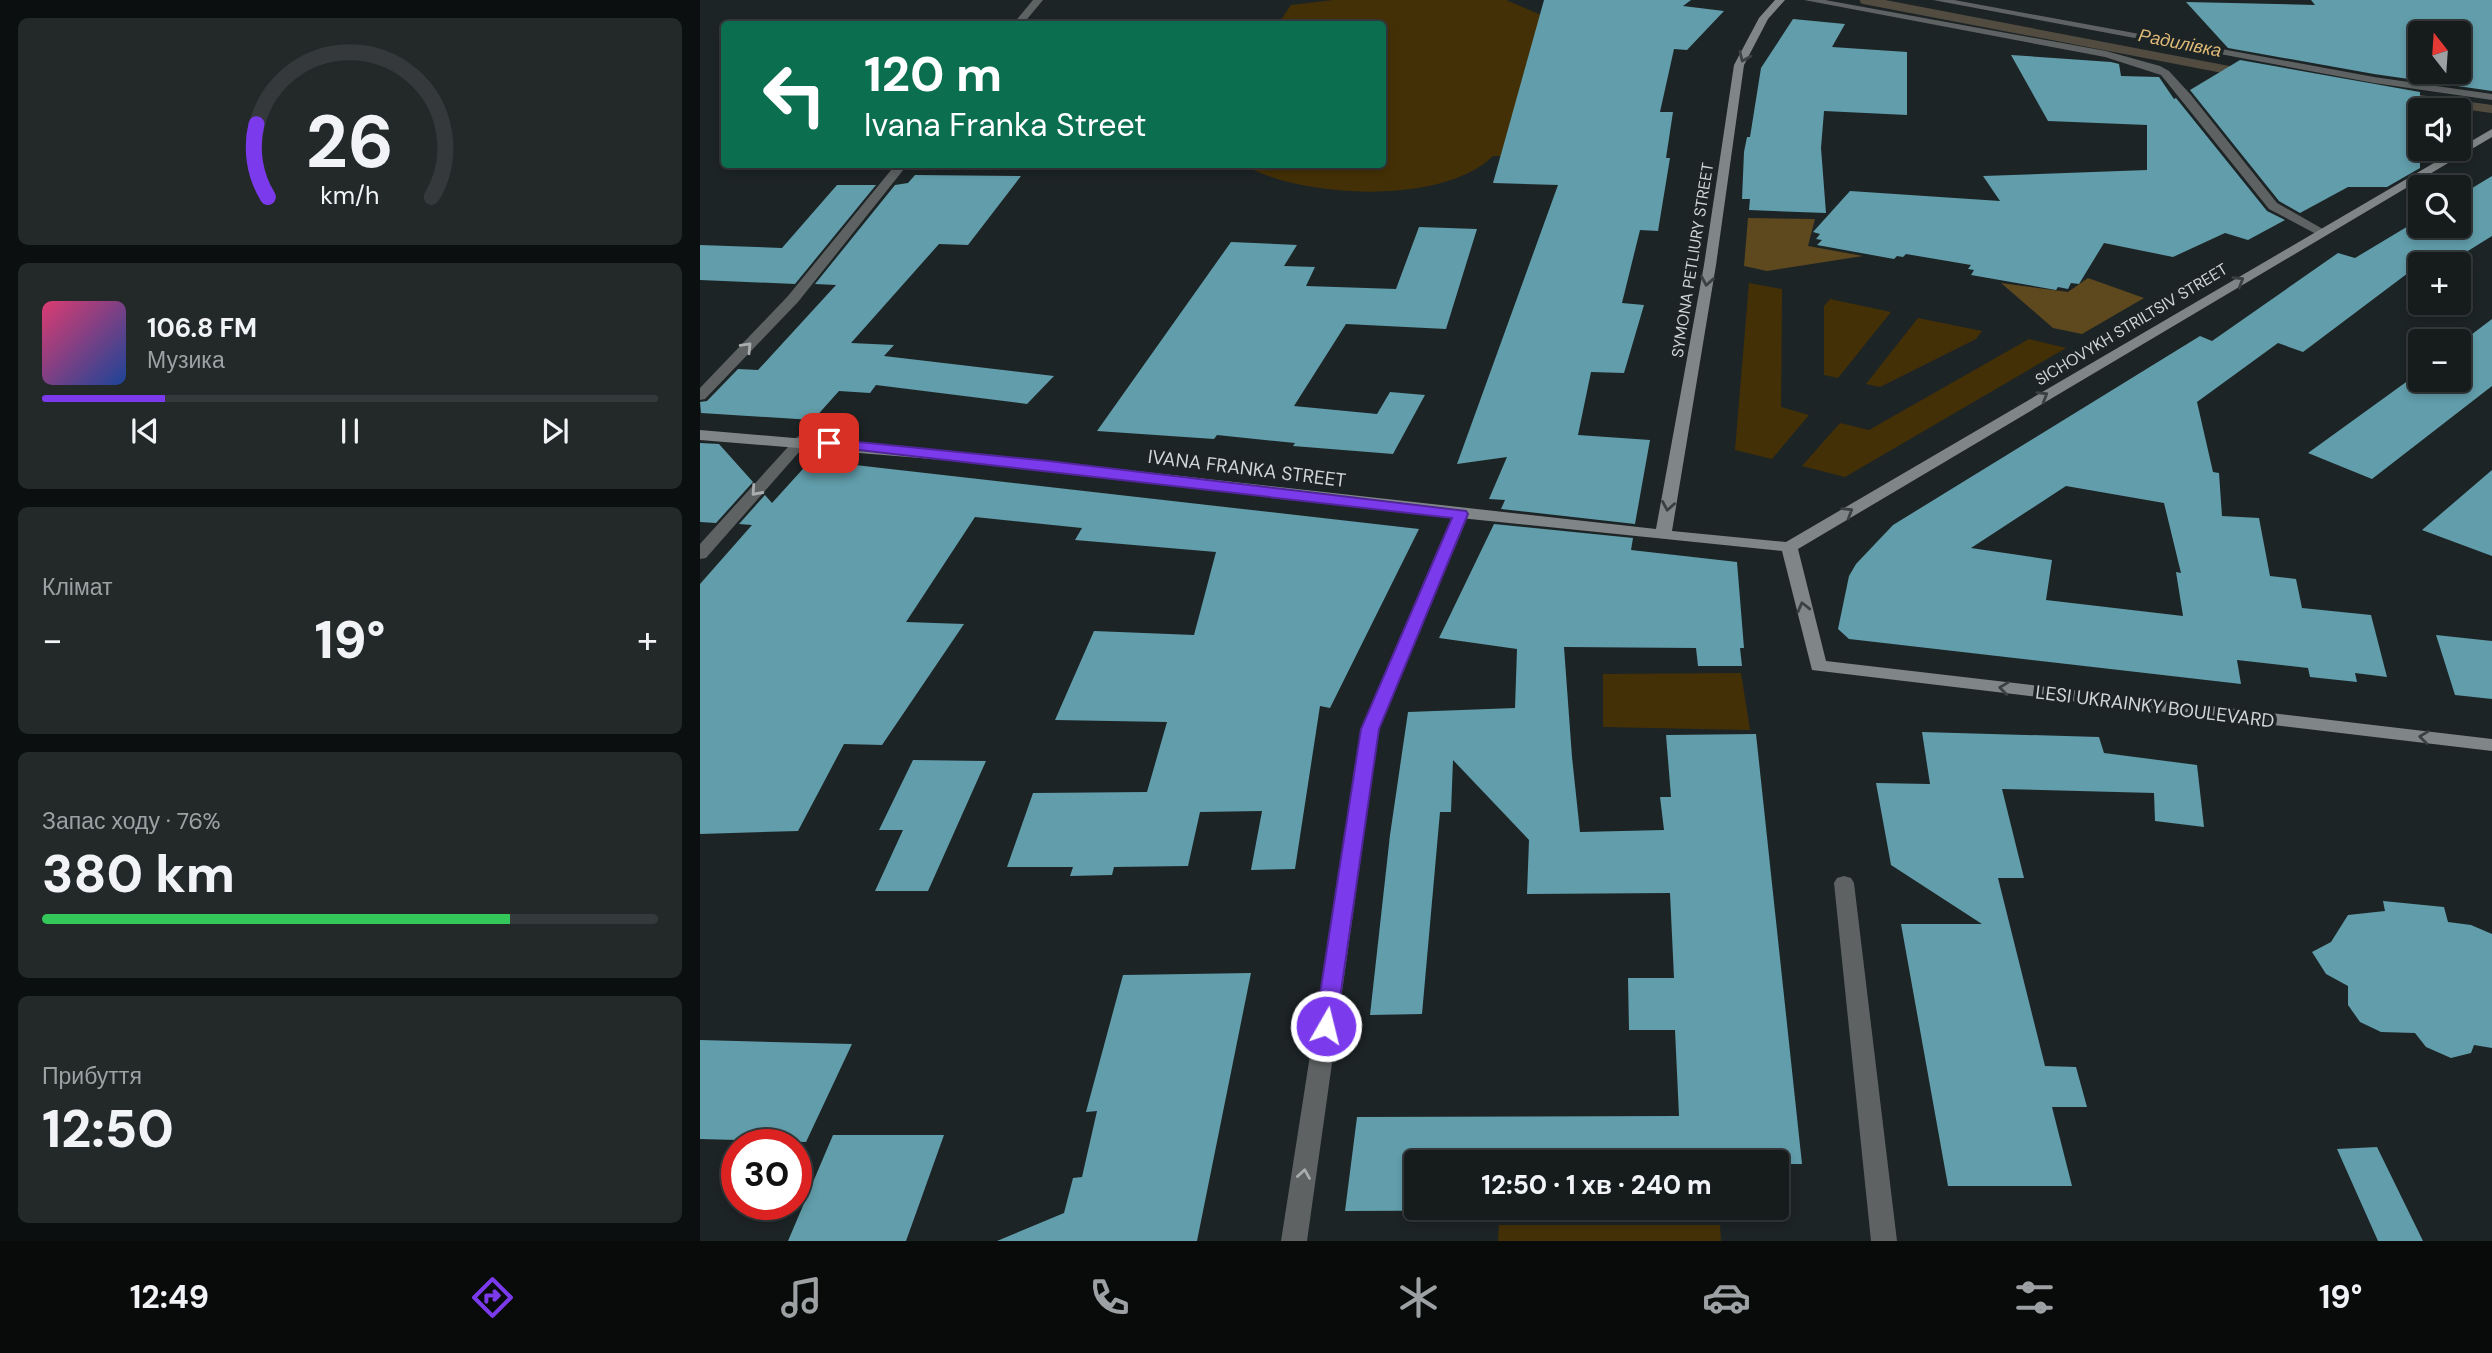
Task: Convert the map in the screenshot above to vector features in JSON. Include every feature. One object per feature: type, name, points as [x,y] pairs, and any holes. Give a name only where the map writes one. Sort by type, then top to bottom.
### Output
[{"type":"street","points":[[1020,21],[1038,0]]},
{"type":"street","name":"SYMONA PETLIURY STREET","points":[[1663,535],[1710,265],[1739,65],[1764,18],[1780,0]]},
{"type":"street","points":[[1809,0],[2106,54],[2156,68],[2165,73],[2187,97],[2273,206],[2322,232]]},
{"type":"street","points":[[1938,0],[2361,77],[2492,97]]},
{"type":"street","name":"SICHOVYKH STRILTSIV STREET","points":[[1789,547],[2492,132]]},
{"type":"street","points":[[700,396],[793,299],[900,168]]},
{"type":"street","name":"IVANA FRANKA STREET","points":[[700,435],[802,440],[1461,514],[1789,547]]},
{"type":"street","points":[[700,554],[802,440]]},
{"type":"street","points":[[1294,1241],[1370,729],[1461,514]]},
{"type":"street","name":"LESI UKRAINKY BOULEVARD","points":[[1789,547],[1818,666],[2492,746]]},
{"type":"street","points":[[1844,883],[1884,1241]]},
{"type":"shaded area","points":[[1333,0],[1506,0],[1546,17],[1530,156],[1493,156],[1471,172],[1442,183],[1372,192],[1300,185],[1251,168],[1386,168],[1386,21],[1280,21],[1291,5]]},
{"type":"shaded area","points":[[1748,218],[1815,219],[1808,246],[1863,256],[1767,271],[1744,266]]},
{"type":"shaded area","points":[[2088,278],[2144,298],[2082,334],[2053,328],[2001,283],[2068,292]]},
{"type":"shaded area","points":[[1749,283],[1782,289],[1781,407],[1809,415],[1772,459],[1735,450]]},
{"type":"shaded area","points":[[1830,299],[1891,312],[1838,378],[1824,375],[1824,306]]},
{"type":"shaded area","points":[[1918,318],[1982,331],[1976,339],[1880,387],[1866,384]]},
{"type":"shaded area","points":[[2029,339],[2066,348],[1845,477],[1802,466],[1840,423],[1869,430]]},
{"type":"shaded area","points":[[1741,673],[1750,730],[1603,727],[1603,674]]},
{"type":"shaded area","points":[[1499,1225],[1720,1225],[1721,1241],[1498,1241]]},
{"type":"building","points":[[1544,0],[1691,0],[1683,6],[1724,11],[1687,50],[1674,49],[1660,112],[1673,112],[1666,158],[1670,158],[1658,231],[1640,230],[1622,303],[1644,305],[1624,373],[1591,372],[1578,435],[1650,440],[1635,524],[1501,509],[1505,500],[1489,499],[1507,457],[1457,464],[1558,185],[1493,183]]},
{"type":"building","points":[[2311,0],[2492,0],[2492,91],[2443,84],[2471,84],[2471,21],[2408,21],[2408,79],[2228,48],[2186,2],[2315,5]]},
{"type":"building","points":[[1793,19],[1845,24],[1832,47],[1907,52],[1907,115],[1824,111],[1821,148],[1826,213],[1749,210],[1750,199],[1742,199],[1744,152],[1747,137],[1750,137],[1761,68]]},
{"type":"building","points":[[2011,55],[2111,62],[2119,64],[2121,76],[2159,77],[2174,99],[2176,98],[2267,211],[2285,220],[2248,240],[2225,233],[2173,257],[2104,243],[2079,284],[2071,283],[2068,289],[2058,287],[2056,290],[1971,275],[1974,270],[1968,269],[1971,265],[1906,254],[1894,259],[1817,245],[1822,240],[1816,239],[1820,234],[1813,232],[1850,191],[2000,201],[1983,176],[2147,170],[2147,125],[2048,121]]},
{"type":"building","points":[[2240,60],[2420,92],[2420,98],[2408,98],[2408,161],[2420,161],[2420,168],[2387,187],[2348,187],[2300,213],[2279,201],[2190,90]]},
{"type":"building","points":[[915,175],[1021,176],[968,245],[939,244],[851,343],[894,345],[884,356],[1054,376],[1027,404],[876,385],[870,393],[839,391],[813,420],[701,413],[700,402],[707,401],[738,369],[758,370],[836,285],[815,284],[895,185],[908,183]]},
{"type":"building","points":[[2492,176],[2492,236],[2466,252],[2408,252],[2408,273],[2303,352],[2278,343],[2197,402],[2213,472],[2219,473],[2222,516],[2259,518],[2270,576],[2296,579],[2302,608],[2371,615],[2387,677],[2355,673],[2357,682],[2310,677],[2308,668],[2237,660],[2241,684],[1849,639],[1838,629],[1849,576],[1856,564],[1893,525],[2200,336],[2212,341],[2338,253],[2355,258],[2408,226],[2408,238],[2471,238],[2471,189]],"holes":[[[2066,486],[2164,503],[2181,573],[2176,572],[2183,616],[2046,600],[2052,560],[1971,548]]]},
{"type":"building","points":[[837,185],[876,185],[795,284],[700,280],[700,245],[782,248]]},
{"type":"building","points":[[1419,227],[1477,229],[1446,329],[1346,324],[1294,406],[1377,414],[1390,392],[1425,395],[1393,454],[1293,446],[1295,443],[1217,435],[1214,439],[1097,431],[1231,242],[1297,245],[1284,266],[1315,267],[1306,286],[1396,289]]},
{"type":"building","points":[[2492,319],[2492,386],[2372,479],[2308,453],[2408,381],[2408,392],[2471,392],[2471,335]]},
{"type":"building","points":[[700,443],[719,444],[753,482],[716,523],[700,522]]},
{"type":"building","points":[[811,460],[1419,529],[1330,708],[1320,706],[1295,869],[1251,870],[1262,811],[1200,812],[1188,866],[1114,867],[1112,875],[1070,876],[1073,867],[1007,867],[1033,793],[1147,792],[1167,722],[1055,720],[1094,631],[1194,635],[1216,552],[1075,540],[1082,528],[975,517],[906,622],[964,624],[882,745],[844,744],[798,831],[700,834],[700,584],[752,525],[739,524],[765,495],[772,503]]},
{"type":"building","points":[[2492,470],[2492,556],[2422,530]]},
{"type":"building","points":[[1494,524],[1633,538],[1631,550],[1737,562],[1744,648],[1740,648],[1742,666],[1698,666],[1696,648],[1564,647],[1580,832],[1664,830],[1660,797],[1671,797],[1666,735],[1756,734],[1802,1164],[1789,1164],[1789,1150],[1404,1150],[1404,1211],[1345,1211],[1357,1117],[1679,1116],[1675,1030],[1629,1030],[1628,978],[1674,978],[1670,893],[1527,894],[1529,840],[1453,760],[1451,812],[1440,812],[1422,1014],[1370,1015],[1390,835],[1408,712],[1515,708],[1517,649],[1439,638]]},
{"type":"building","points":[[2436,635],[2492,641],[2492,699],[2455,695]]},
{"type":"building","points":[[1922,732],[2099,737],[2104,753],[2197,765],[2204,827],[2155,821],[2154,793],[2002,789],[2024,878],[1998,878],[2045,1066],[2076,1067],[2087,1107],[2052,1107],[2072,1186],[1948,1186],[1901,924],[1982,924],[1891,865],[1876,783],[1930,784]]},
{"type":"building","points":[[913,760],[986,761],[928,891],[875,891],[903,830],[879,830]]},
{"type":"building","points":[[2383,901],[2444,907],[2448,922],[2471,925],[2492,934],[2492,1048],[2474,1045],[2471,1053],[2451,1058],[2426,1047],[2415,1033],[2381,1032],[2360,1022],[2348,1005],[2348,986],[2326,974],[2312,952],[2331,942],[2348,915],[2385,911]]},
{"type":"building","points":[[1251,973],[1197,1241],[997,1241],[1064,1213],[1073,1178],[1082,1177],[1097,1111],[1086,1112],[1123,975]]},
{"type":"building","points":[[700,1040],[852,1044],[812,1129],[721,1129],[721,1140],[700,1139]]},
{"type":"building","points":[[833,1135],[944,1135],[906,1241],[788,1241],[797,1220],[812,1220],[812,1184]]},
{"type":"building","points":[[2377,1147],[2423,1241],[2378,1241],[2337,1149]]},
{"type":"waterway","name":"Радилівка","points":[[1864,0],[2239,72]]},
{"type":"waterway","name":"Радилівка","points":[[2405,97],[2492,109]]},
{"type":"route","points":[[829,443],[1461,514],[1370,729],[1326,1026]]}]
